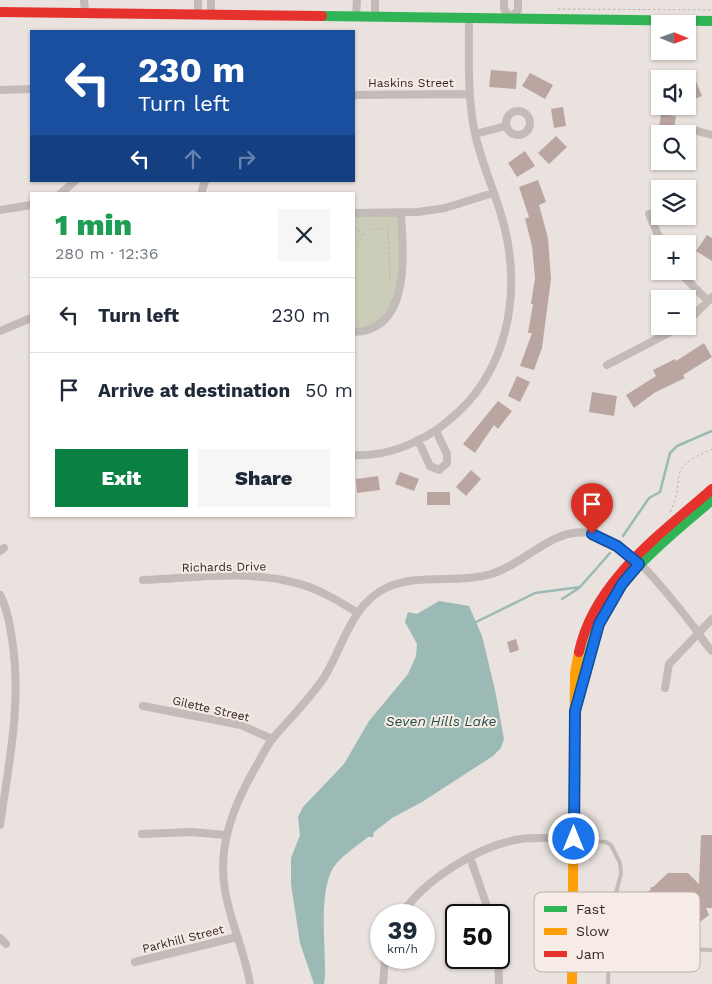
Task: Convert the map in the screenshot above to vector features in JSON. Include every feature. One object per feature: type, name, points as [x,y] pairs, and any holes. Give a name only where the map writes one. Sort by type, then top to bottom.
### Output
[{"type":"main road","points":[[0,12],[712,21]]},
{"type":"main road","points":[[573,892],[575,711],[573,686],[585,634],[603,594],[712,489]]},
{"type":"main road","points":[[636,561],[712,500]]},
{"type":"street","points":[[84,0],[85,12]]},
{"type":"street","points":[[198,0],[198,14]]},
{"type":"street","points":[[211,0],[211,14]]},
{"type":"street","points":[[356,16],[357,0]]},
{"type":"street","points":[[375,0],[375,16]]},
{"type":"street","points":[[504,0],[504,9],[511,18],[518,10],[518,0]]},
{"type":"street","points":[[355,455],[392,450],[436,431],[461,410],[484,383],[506,334],[510,301],[510,268],[504,224],[475,134],[469,94],[470,17]]},
{"type":"street","points":[[0,90],[30,89]]},
{"type":"street","name":"Haskins Street","points":[[355,94],[469,94]]},
{"type":"street","points":[[475,134],[506,126]]},
{"type":"street","points":[[696,131],[712,134]]},
{"type":"street","points":[[62,192],[74,182]]},
{"type":"street","points":[[355,213],[401,212],[445,208],[493,193]]},
{"type":"street","points":[[0,210],[30,205]]},
{"type":"street","points":[[355,332],[366,329],[382,320],[397,301],[401,286],[401,212]]},
{"type":"street","points":[[649,214],[658,235]]},
{"type":"street","points":[[688,280],[710,299],[696,313]]},
{"type":"street","points":[[0,331],[30,318]]},
{"type":"street","points":[[607,365],[665,335]]},
{"type":"street","points":[[418,440],[430,466],[439,470],[447,464],[447,454],[436,431]]},
{"type":"street","points":[[250,984],[224,888],[223,861],[226,835],[233,813],[250,776],[272,739],[318,687],[358,613],[369,600],[386,588],[404,582],[463,580],[496,573],[556,538],[568,534],[592,534],[606,538],[652,575],[712,651]]},
{"type":"street","name":"Richards Drive","points":[[143,580],[248,576],[271,577],[294,582],[321,592],[358,613]]},
{"type":"street","points":[[0,595],[10,627],[15,660],[16,710],[0,825]]},
{"type":"street","points":[[665,688],[666,672],[670,664],[712,619]]},
{"type":"street","name":"Gilette Street","points":[[143,706],[241,725],[272,739]]},
{"type":"street","points":[[142,834],[191,832],[226,835]]},
{"type":"street","points":[[410,904],[420,891],[470,857],[489,847],[522,839],[574,839]]},
{"type":"street","points":[[470,857],[486,904]]},
{"type":"street","name":"Parkhill Street","points":[[135,962],[237,937]]},
{"type":"street","points":[[384,984],[385,969]]},
{"type":"street","points":[[498,969],[499,984]]},
{"type":"lane","points":[[574,839],[606,842],[616,852],[621,874],[615,892]]},
{"type":"path","points":[[556,10],[571,8],[712,10]]},
{"type":"path","points":[[355,228],[359,230],[362,238]]},
{"type":"path","points":[[357,244],[368,229],[388,229],[390,281]]},
{"type":"path","points":[[670,513],[678,495],[678,472],[685,463],[712,448]]},
{"type":"green space","points":[[355,213],[401,213],[397,301],[374,325],[355,332]]},
{"type":"water","name":"Seven Hills Lake","points":[[439,601],[469,606],[482,636],[504,739],[501,748],[493,756],[422,802],[392,818],[374,832],[373,837],[368,837],[336,864],[328,879],[324,906],[324,984],[314,984],[300,943],[291,884],[291,858],[300,835],[298,817],[303,807],[344,764],[369,721],[408,674],[416,656],[417,644],[405,622],[408,612],[417,614]]},
{"type":"building","points":[[491,70],[517,72],[516,89],[489,87]]},
{"type":"building","points":[[530,73],[553,85],[545,99],[522,86]]},
{"type":"building","points":[[696,81],[702,96],[696,99]]},
{"type":"building","points":[[563,107],[566,126],[554,128],[551,109]]},
{"type":"building","points":[[661,115],[676,116],[674,125],[659,125]]},
{"type":"building","points":[[556,136],[567,147],[549,164],[538,153]]},
{"type":"building","points":[[525,151],[535,166],[517,177],[508,163]]},
{"type":"building","points":[[538,180],[546,202],[539,205],[548,238],[551,279],[542,348],[534,370],[520,366],[532,333],[528,333],[535,278],[532,246],[525,219],[529,217],[519,187]]},
{"type":"building","points":[[707,235],[712,238],[712,261],[696,251]]},
{"type":"building","points":[[704,343],[712,357],[683,375],[685,378],[654,393],[634,408],[626,395],[656,376],[653,370],[675,359],[676,361]]},
{"type":"building","points":[[517,376],[530,382],[520,402],[508,396]]},
{"type":"building","points":[[592,392],[617,396],[614,416],[589,412]]},
{"type":"building","points":[[498,401],[512,411],[498,429],[494,425],[475,453],[463,444]]},
{"type":"building","points":[[471,470],[481,479],[466,496],[456,487]]},
{"type":"building","points":[[400,472],[419,479],[414,491],[395,484]]},
{"type":"building","points":[[378,476],[380,490],[357,493],[356,479]]},
{"type":"building","points":[[427,492],[450,492],[450,505],[427,505]]},
{"type":"building","points":[[516,639],[519,650],[510,653],[507,642]]},
{"type":"building","points":[[701,835],[712,835],[712,908],[706,908],[709,915],[700,922],[700,892],[648,892],[651,887],[668,873],[688,873],[699,884]]},
{"type":"waterway","points":[[623,536],[649,498],[660,492],[670,453],[677,446],[712,431]]},
{"type":"waterway","points":[[476,622],[535,593],[580,587],[610,553]]},
{"type":"waterway","points":[[562,599],[579,588]]},
{"type":"traffic: fast","points":[[322,16],[712,21]]},
{"type":"traffic: fast","points":[[577,705],[595,634],[604,613],[616,594],[644,560],[712,500]]},
{"type":"traffic: slow","points":[[573,892],[575,673],[579,652]]},
{"type":"traffic: slow","points":[[572,972],[572,984]]},
{"type":"traffic: jam","points":[[0,12],[322,16]]},
{"type":"traffic: jam","points":[[579,652],[587,626],[599,603],[614,581],[651,542],[712,489]]},
{"type":"route","points":[[574,839],[575,711],[583,687],[587,660],[599,624],[622,584],[639,564],[606,538],[592,534]]}]
